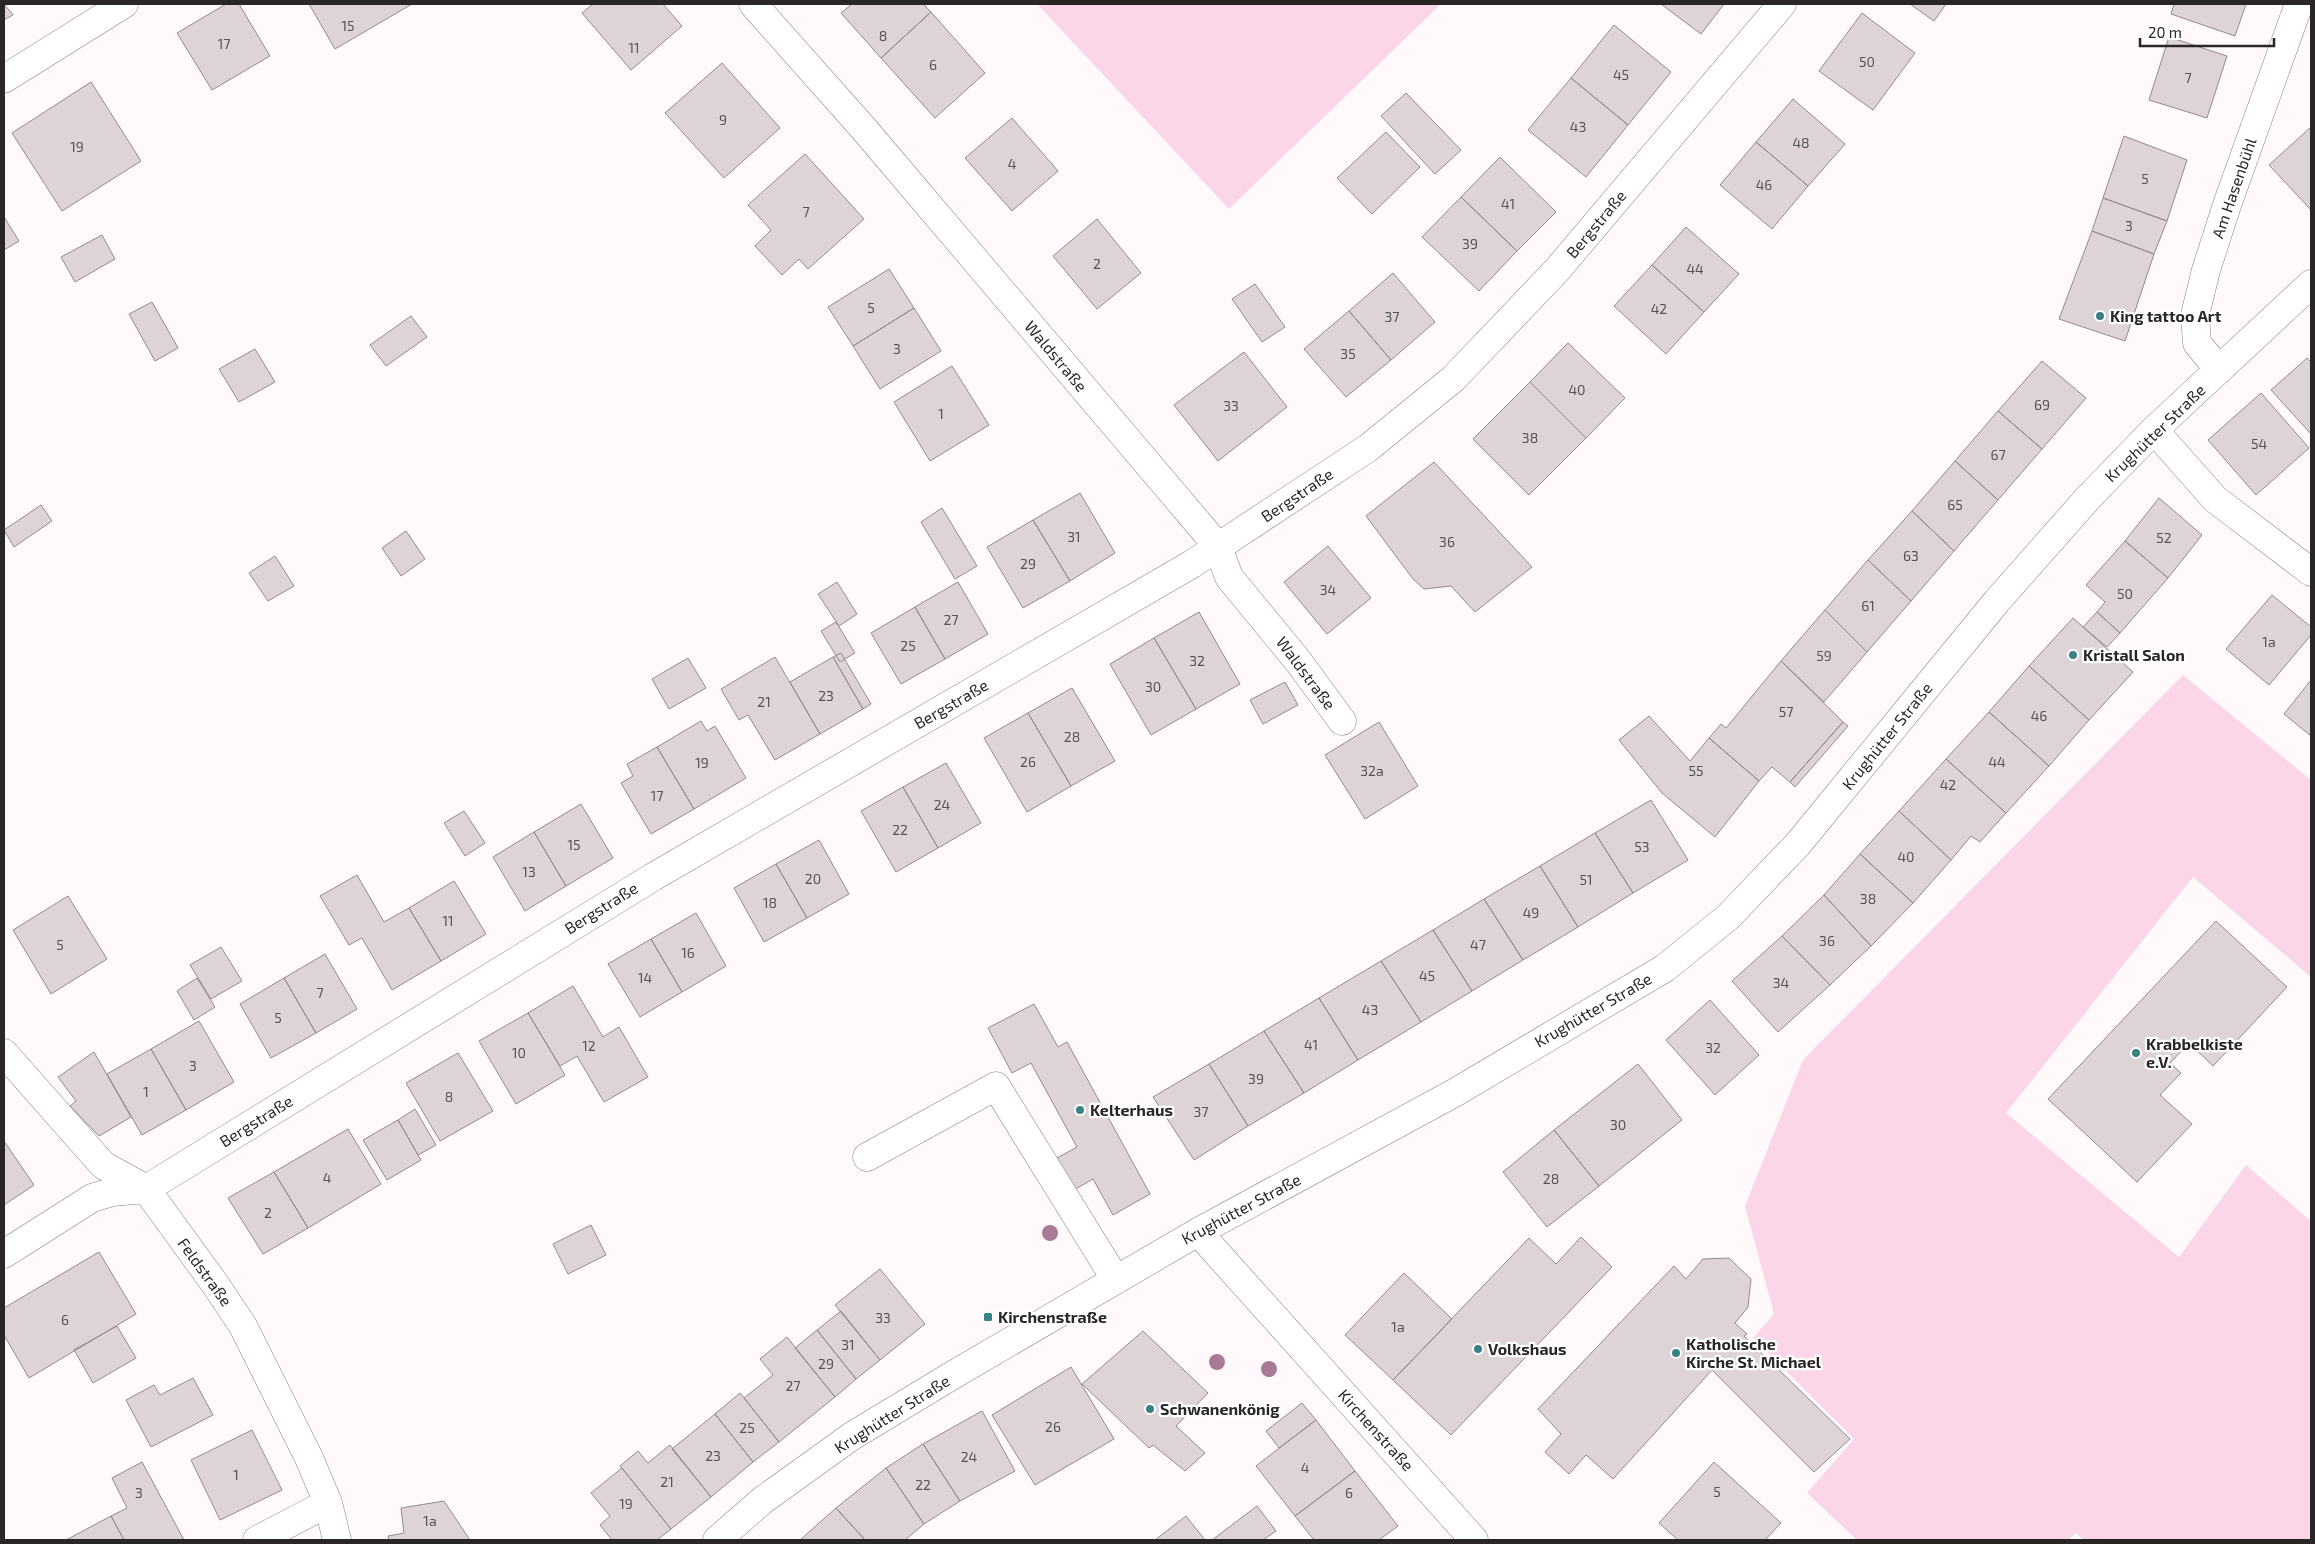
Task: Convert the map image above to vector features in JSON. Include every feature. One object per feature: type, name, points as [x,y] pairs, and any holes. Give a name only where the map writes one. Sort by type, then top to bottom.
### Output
[{"type":"street","points":[[4,80],[124,4]]},
{"type":"street","name":"Waldstraße","points":[[753,4],[864,129],[1218,547],[1229,576],[1298,661],[1342,721]]},
{"type":"street","name":"Bergstraße","points":[[4,1254],[92,1198],[112,1192],[146,1189],[652,877],[1192,564],[1368,448],[1453,379],[1558,270],[1782,4]]},
{"type":"street","name":"Am Hasenbühl","points":[[2219,370],[2197,343],[2195,315],[2206,270],[2228,202],[2299,4]]},
{"type":"street","name":"Krughütter Straße","points":[[717,1540],[763,1500],[852,1436],[1198,1232],[1456,1092],[1665,968],[1728,917],[1798,844],[1997,602],[2082,505],[2154,430],[2311,284]]},
{"type":"street","points":[[2154,430],[2216,499],[2311,572]]},
{"type":"street","name":"Feldstraße","points":[[4,1053],[103,1165],[146,1189],[243,1326],[309,1458],[328,1503],[337,1540]]},
{"type":"street","points":[[867,1157],[996,1086],[1116,1280]]},
{"type":"street","name":"Kirchenstraße","points":[[1198,1232],[1474,1540]]},
{"type":"street","points":[[257,1540],[328,1503]]},
{"type":"shaded area","points":[[1037,4],[1441,4],[1229,209]]},
{"type":"shaded area","points":[[2183,675],[2311,780],[2311,977],[2193,877],[2006,1113],[2179,1257],[2246,1165],[2311,1221],[2311,1540],[2084,1540],[2076,1533],[2069,1540],[1857,1540],[1807,1493],[1854,1439],[1753,1338],[1774,1314],[1745,1206],[1803,1060]]},
{"type":"building","points":[[4,4],[13,15],[4,20]]},
{"type":"building","points":[[226,4],[239,4],[270,56],[212,90],[177,33]]},
{"type":"building","points":[[309,4],[412,4],[335,49]]},
{"type":"building","points":[[593,4],[663,4],[682,26],[631,70],[582,13]]},
{"type":"building","points":[[852,4],[923,4],[931,12],[881,58],[841,13]]},
{"type":"building","points":[[1661,4],[1724,4],[1701,34]]},
{"type":"building","points":[[1910,4],[1946,4],[1934,21]]},
{"type":"building","points":[[2174,4],[2246,4],[2235,36],[2171,14]]},
{"type":"building","points":[[931,12],[985,73],[935,118],[881,58]]},
{"type":"building","points":[[1862,13],[1915,53],[1873,110],[1819,71]]},
{"type":"building","points":[[1614,25],[1671,72],[1628,125],[1571,78]]},
{"type":"building","points":[[2169,37],[2227,56],[2207,118],[2149,100]]},
{"type":"building","points":[[722,63],[780,128],[724,178],[665,113]]},
{"type":"building","points":[[1571,78],[1628,125],[1586,177],[1528,130]]},
{"type":"building","points":[[91,82],[141,161],[62,211],[12,133]]},
{"type":"building","points":[[1406,93],[1461,150],[1435,174],[1381,116]]},
{"type":"building","points":[[1793,99],[1845,144],[1808,186],[1756,142]]},
{"type":"building","points":[[1012,118],[1058,171],[1012,211],[965,158]]},
{"type":"building","points":[[2311,127],[2311,210],[2269,165]]},
{"type":"building","points":[[1386,132],[1420,167],[1372,214],[1337,178]]},
{"type":"building","points":[[2124,136],[2187,160],[2167,221],[2103,198]]},
{"type":"building","points":[[1756,142],[1808,186],[1772,229],[1720,185]]},
{"type":"building","points":[[805,154],[864,219],[808,269],[799,259],[782,275],[755,246],[771,230],[748,205]]},
{"type":"building","points":[[1500,157],[1556,212],[1517,251],[1461,197]]},
{"type":"building","points":[[1461,197],[1517,251],[1479,291],[1422,237]]},
{"type":"building","points":[[2103,198],[2167,221],[2154,254],[2092,231]]},
{"type":"building","points":[[4,217],[19,241],[4,250]]},
{"type":"building","points":[[1097,219],[1141,273],[1097,309],[1053,256]]},
{"type":"building","points":[[1686,227],[1739,274],[1704,312],[1652,265]]},
{"type":"building","points":[[2092,231],[2154,254],[2125,341],[2059,319]]},
{"type":"building","points":[[102,235],[115,259],[75,282],[61,257]]},
{"type":"building","points":[[1652,265],[1704,312],[1666,354],[1614,306]]},
{"type":"building","points":[[889,269],[914,308],[853,346],[828,307]]},
{"type":"building","points":[[1393,273],[1435,322],[1391,360],[1349,311]]},
{"type":"building","points":[[1255,284],[1285,327],[1262,342],[1232,299]]},
{"type":"building","points":[[152,302],[178,348],[155,361],[129,314]]},
{"type":"building","points":[[914,308],[941,351],[880,389],[853,346]]},
{"type":"building","points":[[1349,311],[1391,360],[1346,397],[1304,349]]},
{"type":"building","points":[[411,316],[427,337],[386,366],[370,345]]},
{"type":"building","points":[[1568,343],[1625,398],[1586,438],[1530,382]]},
{"type":"building","points":[[255,349],[275,382],[239,402],[219,369]]},
{"type":"building","points":[[1244,352],[1287,407],[1218,461],[1174,405]]},
{"type":"building","points":[[2307,358],[2311,362],[2311,434],[2271,390]]},
{"type":"building","points":[[2042,361],[2086,398],[2042,449],[1998,411]]},
{"type":"building","points":[[952,366],[989,425],[930,461],[894,402]]},
{"type":"building","points":[[1530,382],[1586,438],[1529,495],[1473,439]]},
{"type":"building","points":[[2261,393],[2309,448],[2256,495],[2208,440]]},
{"type":"building","points":[[1998,411],[2042,449],[1998,500],[1955,461]]},
{"type":"building","points":[[1955,461],[1998,500],[1954,551],[1912,511]]},
{"type":"building","points":[[1434,462],[1532,567],[1475,612],[1451,586],[1424,589],[1413,579],[1366,516]]},
{"type":"building","points":[[1080,493],[1115,553],[1070,581],[1033,520]]},
{"type":"building","points":[[2159,498],[2202,535],[2168,578],[2125,541]]},
{"type":"building","points":[[41,505],[52,521],[14,547],[4,530]]},
{"type":"building","points":[[942,508],[977,566],[955,579],[921,522]]},
{"type":"building","points":[[1912,511],[1954,551],[1911,601],[1868,560]]},
{"type":"building","points":[[1033,520],[1070,581],[1023,608],[987,547]]},
{"type":"building","points":[[406,531],[425,559],[401,576],[382,548]]},
{"type":"building","points":[[2125,541],[2168,578],[2120,633],[2097,612],[2105,602],[2086,585]]},
{"type":"building","points":[[1328,546],[1371,598],[1327,634],[1284,582]]},
{"type":"building","points":[[275,556],[294,586],[268,601],[249,573]]},
{"type":"building","points":[[1868,560],[1911,601],[1867,652],[1825,610]]},
{"type":"building","points":[[837,582],[857,614],[839,626],[818,594]]},
{"type":"building","points":[[958,582],[988,634],[945,659],[915,607]]},
{"type":"building","points":[[2272,595],[2311,627],[2311,635],[2269,685],[2226,649]]},
{"type":"building","points":[[915,607],[945,659],[901,684],[871,633]]},
{"type":"building","points":[[1825,610],[1867,652],[1824,702],[1781,661]]},
{"type":"building","points":[[1199,612],[1240,684],[1196,709],[1154,638]]},
{"type":"building","points":[[2097,612],[2120,633],[2107,647],[2083,627]]},
{"type":"building","points":[[2073,618],[2133,672],[2089,720],[2029,666]]},
{"type":"building","points":[[836,622],[855,653],[840,662],[821,631]]},
{"type":"building","points":[[1154,638],[1196,709],[1151,735],[1110,664]]},
{"type":"building","points":[[841,653],[871,704],[863,709],[833,657]]},
{"type":"building","points":[[775,657],[820,734],[775,760],[748,715],[739,720],[721,689]]},
{"type":"building","points":[[833,657],[863,709],[820,734],[790,682]]},
{"type":"building","points":[[688,658],[706,688],[669,709],[652,679]]},
{"type":"building","points":[[1781,661],[1843,722],[1790,782],[1772,767],[1759,781],[1709,738],[1721,724],[1726,728]]},
{"type":"building","points":[[2029,666],[2089,720],[2049,766],[1989,712]]},
{"type":"building","points":[[2311,680],[2311,736],[2284,714]]},
{"type":"building","points":[[1285,682],[1298,705],[1263,724],[1250,700]]},
{"type":"building","points":[[1072,688],[1115,761],[1071,786],[1028,713]]},
{"type":"building","points":[[1989,712],[2049,766],[2006,813],[1946,759]]},
{"type":"building","points":[[1028,713],[1071,786],[1027,812],[984,738]]},
{"type":"building","points":[[1649,716],[1690,761],[1709,738],[1759,781],[1715,837],[1662,793],[1619,740]]},
{"type":"building","points":[[701,721],[707,731],[715,726],[746,778],[694,809],[657,747]]},
{"type":"building","points":[[1379,722],[1418,786],[1365,819],[1325,755]]},
{"type":"building","points":[[1843,722],[1848,726],[1795,787],[1790,782]]},
{"type":"building","points":[[657,747],[694,809],[651,834],[621,783],[633,776],[627,764]]},
{"type":"building","points":[[1946,759],[2006,813],[1980,842],[1971,836],[1951,860],[1899,811]]},
{"type":"building","points":[[946,763],[981,823],[938,848],[903,787]]},
{"type":"building","points":[[903,787],[938,848],[896,872],[861,811]]},
{"type":"building","points":[[1651,800],[1688,860],[1633,893],[1595,833]]},
{"type":"building","points":[[581,804],[613,858],[566,886],[534,832]]},
{"type":"building","points":[[464,811],[485,843],[465,856],[444,823]]},
{"type":"building","points":[[1899,811],[1951,860],[1913,903],[1860,854]]},
{"type":"building","points":[[534,832],[566,886],[525,911],[493,857]]},
{"type":"building","points":[[1595,833],[1633,893],[1578,927],[1540,866]]},
{"type":"building","points":[[819,840],[849,894],[807,918],[776,864]]},
{"type":"building","points":[[1860,854],[1913,903],[1871,946],[1824,895]]},
{"type":"building","points":[[776,864],[807,918],[764,942],[734,888]]},
{"type":"building","points":[[1540,866],[1578,927],[1523,960],[1484,899]]},
{"type":"building","points":[[357,875],[384,922],[409,908],[441,961],[392,990],[362,938],[349,945],[320,896]]},
{"type":"building","points":[[454,881],[486,934],[441,961],[409,908]]},
{"type":"building","points":[[1824,895],[1871,946],[1830,985],[1782,936]]},
{"type":"building","points":[[68,896],[107,959],[51,994],[13,930]]},
{"type":"building","points":[[1484,899],[1523,960],[1472,991],[1433,930]]},
{"type":"building","points":[[696,913],[726,966],[682,992],[651,939]]},
{"type":"building","name":"Krabbelkiste e.V.","points":[[2216,921],[2287,987],[2213,1066],[2189,1043],[2170,1063],[2181,1073],[2160,1095],[2192,1124],[2137,1182],[2048,1099]]},
{"type":"building","points":[[1433,930],[1472,991],[1421,1022],[1381,961]]},
{"type":"building","points":[[1782,936],[1830,985],[1778,1032],[1732,981]]},
{"type":"building","points":[[651,939],[682,992],[640,1017],[608,964]]},
{"type":"building","points":[[221,947],[242,981],[211,999],[190,965]]},
{"type":"building","points":[[325,954],[357,1009],[316,1033],[284,978]]},
{"type":"building","points":[[1381,961],[1421,1022],[1358,1060],[1319,998]]},
{"type":"building","points":[[197,978],[215,1007],[194,1020],[177,991]]},
{"type":"building","points":[[284,978],[316,1033],[271,1058],[240,1004]]},
{"type":"building","points":[[573,986],[603,1037],[619,1027],[648,1077],[604,1102],[577,1056],[560,1066],[528,1013]]},
{"type":"building","points":[[1319,998],[1358,1060],[1304,1093],[1264,1031]]},
{"type":"building","points":[[1710,1000],[1759,1055],[1715,1095],[1666,1040]]},
{"type":"building","name":"Kelterhaus","points":[[1034,1004],[1058,1047],[1067,1042],[1150,1194],[1113,1215],[1093,1179],[1074,1190],[1057,1158],[1077,1147],[1031,1063],[1012,1073],[988,1028]]},
{"type":"building","points":[[528,1013],[565,1075],[516,1104],[479,1041]]},
{"type":"building","points":[[199,1021],[234,1082],[186,1110],[151,1049]]},
{"type":"building","points":[[1264,1031],[1304,1093],[1248,1126],[1209,1064]]},
{"type":"building","points":[[151,1049],[186,1110],[142,1135],[107,1074]]},
{"type":"building","points":[[94,1052],[131,1117],[99,1136],[70,1106],[76,1101],[58,1077]]},
{"type":"building","points":[[458,1053],[493,1111],[440,1141],[406,1083]]},
{"type":"building","points":[[1209,1064],[1248,1126],[1194,1160],[1153,1097]]},
{"type":"building","points":[[1638,1064],[1682,1120],[1599,1186],[1554,1130]]},
{"type":"building","points":[[415,1109],[436,1145],[418,1155],[398,1120]]},
{"type":"building","points":[[398,1120],[421,1160],[387,1180],[363,1140]]},
{"type":"building","points":[[348,1129],[381,1184],[308,1228],[274,1172]]},
{"type":"building","points":[[1554,1130],[1599,1186],[1547,1227],[1503,1172]]},
{"type":"building","points":[[4,1141],[34,1185],[4,1205]]},
{"type":"building","points":[[274,1172],[308,1228],[263,1254],[228,1198]]},
{"type":"building","points":[[591,1225],[606,1255],[568,1274],[553,1244]]},
{"type":"building","name":"Volkshaus","points":[[1581,1237],[1612,1267],[1451,1435],[1393,1380],[1529,1238],[1556,1264]]},
{"type":"building","points":[[99,1252],[136,1314],[29,1378],[4,1335],[4,1308]]},
{"type":"building","name":"Katholische Kirche St. Michael","points":[[1729,1258],[1751,1279],[1748,1307],[1735,1323],[1747,1334],[1744,1336],[1850,1439],[1814,1472],[1712,1370],[1613,1479],[1586,1455],[1569,1474],[1545,1452],[1561,1434],[1538,1409],[1674,1266],[1686,1279],[1703,1259]]},
{"type":"building","points":[[880,1269],[925,1324],[880,1360],[835,1305]]},
{"type":"building","points":[[1404,1273],[1452,1319],[1393,1380],[1345,1335]]},
{"type":"building","points":[[841,1311],[880,1360],[856,1379],[817,1330]]},
{"type":"building","points":[[117,1326],[136,1358],[93,1383],[74,1350]]},
{"type":"building","points":[[817,1330],[856,1379],[835,1397],[795,1348]]},
{"type":"building","name":"Schwanenkönig","points":[[1143,1331],[1208,1393],[1176,1426],[1205,1453],[1185,1471],[1153,1445],[1149,1448],[1082,1384]]},
{"type":"building","points":[[787,1337],[835,1397],[779,1442],[744,1398],[773,1375],[760,1359]]},
{"type":"building","points":[[1071,1367],[1114,1439],[1035,1485],[992,1415]]},
{"type":"building","points":[[193,1378],[213,1415],[151,1447],[126,1400],[154,1385],[160,1395]]},
{"type":"building","points":[[740,1393],[779,1442],[753,1462],[715,1414]]},
{"type":"building","points":[[1302,1403],[1316,1420],[1279,1448],[1266,1431]]},
{"type":"building","points":[[982,1411],[1015,1471],[960,1501],[923,1444]]},
{"type":"building","points":[[715,1414],[753,1462],[711,1497],[672,1449]]},
{"type":"building","points":[[1316,1420],[1355,1471],[1295,1516],[1256,1466]]},
{"type":"building","points":[[252,1430],[282,1490],[220,1520],[191,1460]]},
{"type":"building","points":[[923,1444],[960,1501],[924,1524],[886,1468]]},
{"type":"building","points":[[670,1445],[711,1497],[671,1529],[620,1466],[638,1451],[648,1463]]},
{"type":"building","points":[[142,1462],[184,1540],[124,1540],[111,1516],[127,1508],[112,1478]]},
{"type":"building","points":[[1714,1462],[1781,1523],[1765,1540],[1678,1540],[1659,1523]]},
{"type":"building","points":[[622,1468],[671,1529],[657,1540],[612,1540],[600,1525],[610,1516],[591,1493]]},
{"type":"building","points":[[886,1468],[924,1524],[905,1540],[865,1540],[836,1508]]},
{"type":"building","points":[[1355,1471],[1398,1526],[1379,1540],[1314,1540],[1295,1516]]},
{"type":"building","points":[[444,1501],[470,1540],[389,1540],[388,1536],[404,1533],[401,1508]]},
{"type":"building","points":[[1257,1506],[1276,1531],[1263,1540],[1212,1540]]},
{"type":"building","points":[[836,1508],[865,1540],[800,1540]]},
{"type":"building","points":[[111,1516],[124,1540],[66,1540]]},
{"type":"building","points":[[1186,1516],[1205,1540],[1155,1540]]},
{"type":"place","name":"King tattoo Art","points":[[2100,316]]},
{"type":"place","name":"Kristall Salon","points":[[2073,655]]},
{"type":"place","name":"Krabbelkiste e.V.","points":[[2136,1053]]},
{"type":"place","name":"Kelterhaus","points":[[1080,1110]]},
{"type":"place","name":"Kirchenstraße","points":[[988,1317]]},
{"type":"place","name":"Volkshaus","points":[[1478,1349]]},
{"type":"place","name":"Katholische Kirche St. Michael","points":[[1676,1353]]},
{"type":"place","name":"Schwanenkönig","points":[[1150,1409]]}]
